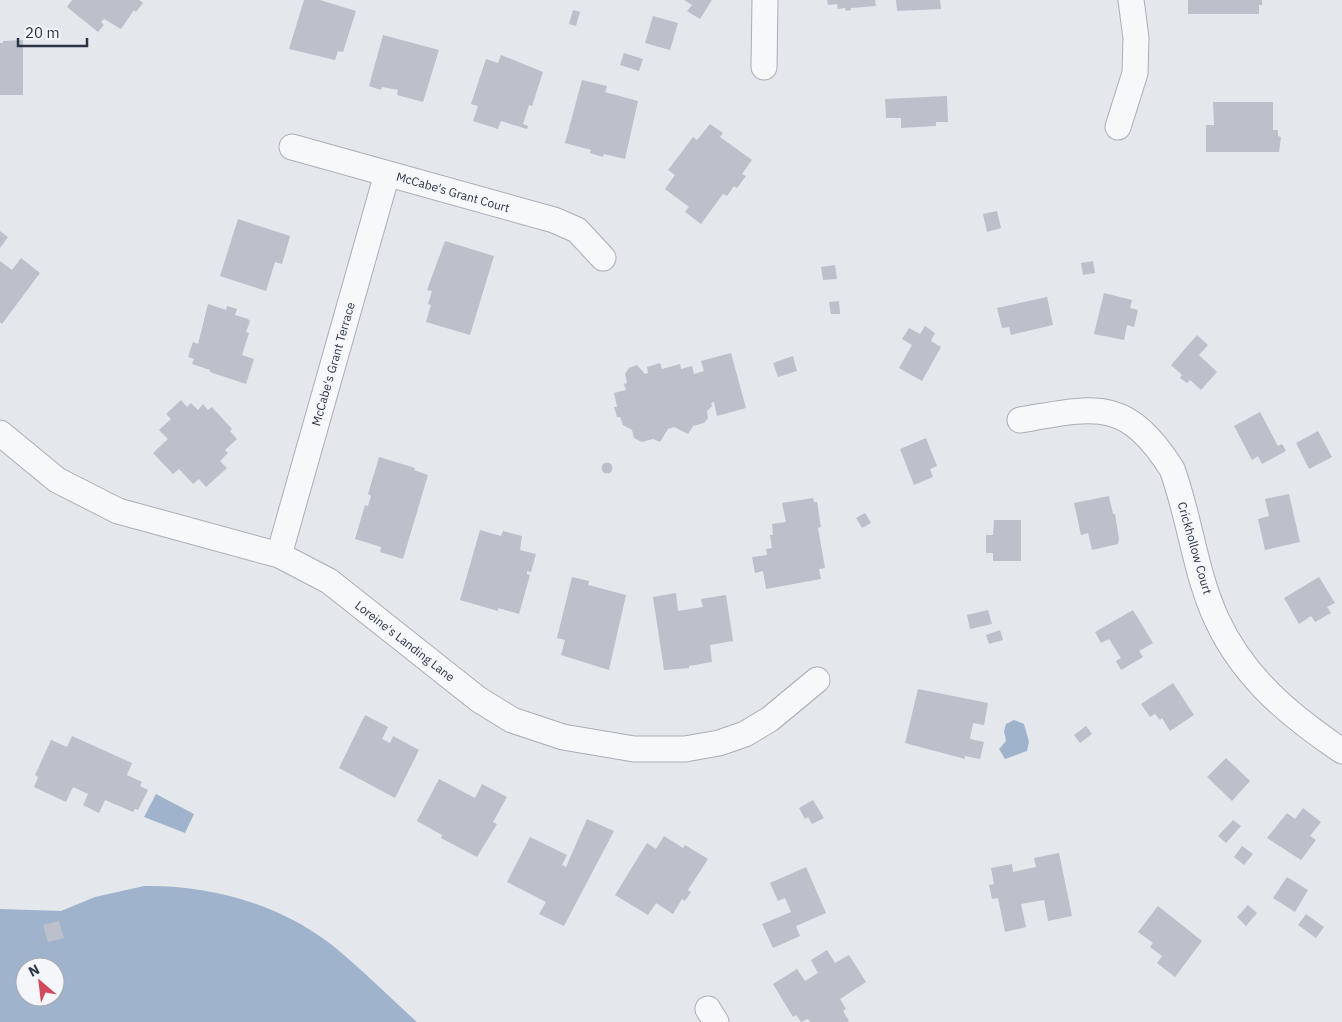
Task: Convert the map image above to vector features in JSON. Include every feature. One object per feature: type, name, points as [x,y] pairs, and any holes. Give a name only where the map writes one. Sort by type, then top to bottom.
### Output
[{"type":"street","points":[[764,0],[764,67]]},
{"type":"street","points":[[1118,127],[1135,73],[1136,38],[1131,0]]},
{"type":"street","name":"McCabe's Grant Court","points":[[292,147],[554,220],[577,230],[603,258]]},
{"type":"street","name":"McCabe's Grant Terrace","points":[[279,555],[387,174]]},
{"type":"street","name":"Crickhollow Court","points":[[1020,420],[1064,412],[1107,412],[1129,421],[1142,431],[1172,469],[1216,619],[1235,652],[1255,680],[1278,704],[1305,726],[1342,750]]},
{"type":"street","name":"Loreine's Landing Lane","points":[[0,433],[57,480],[118,511],[279,555],[329,580],[478,699],[512,720],[562,737],[634,748],[684,749],[719,743],[745,734],[770,719],[817,680]]},
{"type":"water","points":[[1014,720],[1024,724],[1029,742],[1027,751],[1005,759],[999,749],[1006,741],[1004,731],[1006,724]]},
{"type":"water","points":[[156,794],[194,814],[185,833],[144,817]]},
{"type":"water","points":[[144,886],[193,889],[241,899],[264,907],[308,928],[340,951],[417,1022],[0,1022],[0,909],[61,911],[95,897]]},
{"type":"building","points":[[72,0],[139,0],[143,3],[136,12],[134,10],[121,29],[104,19],[101,22],[104,25],[98,32],[67,7]]},
{"type":"building","points":[[304,0],[320,0],[356,11],[343,52],[338,51],[335,60],[289,49]]},
{"type":"building","points":[[684,0],[712,0],[700,19],[687,11],[692,5]]},
{"type":"building","points":[[827,0],[875,0],[876,6],[851,8],[851,10],[846,11],[845,8],[838,9],[837,4],[828,5]]},
{"type":"building","points":[[896,0],[940,0],[941,9],[897,11]]},
{"type":"building","points":[[1188,0],[1262,0],[1262,5],[1259,5],[1259,14],[1188,14]]},
{"type":"building","points":[[573,10],[580,12],[576,26],[569,24]]},
{"type":"building","points":[[653,16],[678,23],[670,50],[645,43]]},
{"type":"building","points":[[383,35],[439,50],[423,102],[397,95],[398,90],[382,87],[381,90],[369,86]]},
{"type":"building","points":[[23,40],[23,95],[0,95],[0,43],[3,43],[3,41]]},
{"type":"building","points":[[624,53],[643,59],[639,71],[620,65]]},
{"type":"building","points":[[501,55],[543,72],[532,106],[529,105],[523,124],[528,126],[527,129],[501,121],[498,129],[473,121],[478,106],[471,104],[486,59],[498,63]]},
{"type":"building","points":[[582,80],[607,86],[605,92],[638,101],[625,159],[604,154],[603,157],[590,153],[591,150],[565,143]]},
{"type":"building","points":[[947,96],[948,122],[936,122],[936,126],[901,128],[901,118],[886,118],[885,99]]},
{"type":"building","points":[[1213,102],[1273,102],[1273,130],[1278,130],[1278,136],[1281,137],[1279,152],[1206,152],[1206,125],[1214,125]]},
{"type":"building","points":[[710,124],[723,133],[720,137],[752,160],[742,174],[746,176],[737,188],[734,186],[727,196],[723,194],[701,224],[685,212],[689,207],[665,189],[675,175],[668,170],[693,137],[697,140]]},
{"type":"building","points":[[997,211],[1001,228],[987,232],[983,214]]},
{"type":"building","points":[[238,219],[290,236],[282,264],[275,262],[266,291],[220,276]]},
{"type":"building","points":[[0,231],[8,237],[0,248]]},
{"type":"building","points":[[445,241],[494,256],[470,335],[426,322],[431,305],[428,304],[432,291],[427,290]]},
{"type":"building","points":[[21,258],[40,273],[2,324],[0,322],[0,261],[12,270]]},
{"type":"building","points":[[1093,261],[1095,273],[1083,275],[1081,263]]},
{"type":"building","points":[[835,265],[837,279],[823,280],[821,267]]},
{"type":"building","points":[[1104,293],[1132,300],[1130,308],[1138,310],[1134,327],[1127,325],[1124,340],[1094,334]]},
{"type":"building","points":[[1047,297],[1053,325],[1011,335],[1009,327],[1002,328],[997,308]]},
{"type":"building","points":[[839,301],[840,314],[831,314],[829,302]]},
{"type":"building","points":[[208,304],[226,310],[227,306],[237,309],[235,315],[250,321],[246,332],[249,333],[242,355],[254,359],[246,384],[192,364],[194,359],[188,357],[193,342],[198,344]]},
{"type":"building","points":[[925,326],[935,333],[931,341],[941,347],[922,381],[899,368],[912,345],[902,339],[909,328],[920,334]]},
{"type":"building","points":[[1197,335],[1208,345],[1199,355],[1217,372],[1201,390],[1190,380],[1187,383],[1180,378],[1182,375],[1171,365]]},
{"type":"building","points":[[731,353],[746,408],[717,416],[714,402],[711,403],[712,406],[707,411],[708,418],[704,423],[693,426],[688,434],[674,427],[668,429],[660,442],[653,439],[642,442],[634,438],[632,430],[623,425],[620,417],[617,417],[614,407],[617,407],[614,393],[626,390],[624,384],[627,383],[625,374],[629,368],[637,365],[645,374],[648,373],[647,367],[660,363],[662,369],[680,364],[681,369],[692,366],[694,374],[704,371],[701,361]]},
{"type":"building","points":[[793,356],[797,371],[778,377],[773,363]]},
{"type":"building","points":[[181,400],[187,407],[191,403],[198,410],[203,404],[208,410],[212,407],[232,429],[230,431],[237,439],[225,450],[228,453],[220,461],[227,468],[206,487],[199,479],[193,484],[179,469],[173,474],[153,453],[168,439],[159,430],[171,419],[166,414]]},
{"type":"building","points":[[1260,412],[1278,446],[1282,444],[1286,451],[1262,464],[1258,456],[1252,460],[1234,426]]},
{"type":"building","points":[[1318,431],[1332,457],[1309,469],[1296,443]]},
{"type":"building","points":[[926,438],[937,466],[930,469],[933,477],[914,485],[900,449]]},
{"type":"building","points":[[379,457],[415,468],[414,470],[428,475],[403,559],[380,552],[381,547],[355,539],[365,505],[368,506],[371,496],[368,494]]},
{"type":"building","points":[[607,462],[613,468],[607,474],[601,468]]},
{"type":"building","points":[[1289,494],[1300,542],[1265,550],[1258,519],[1269,516],[1265,499]]},
{"type":"building","points":[[1109,496],[1113,514],[1115,514],[1118,544],[1092,550],[1088,533],[1081,535],[1074,503]]},
{"type":"building","points":[[813,498],[814,502],[817,502],[821,527],[818,528],[825,568],[819,569],[821,579],[766,589],[763,571],[755,573],[752,557],[767,555],[766,549],[772,548],[770,535],[773,535],[772,524],[786,522],[782,503]]},
{"type":"building","points":[[865,513],[871,523],[862,528],[856,518]]},
{"type":"building","points":[[994,520],[1021,520],[1021,561],[993,561],[993,553],[986,553],[986,535],[993,535]]},
{"type":"building","points":[[480,530],[501,536],[503,531],[522,536],[520,550],[536,554],[531,572],[527,571],[527,574],[530,575],[519,614],[498,608],[498,611],[460,600]]},
{"type":"building","points":[[572,577],[589,581],[588,585],[626,595],[609,670],[561,655],[565,640],[557,638]]},
{"type":"building","points":[[1319,577],[1335,603],[1327,607],[1331,613],[1315,622],[1311,616],[1299,624],[1284,598]]},
{"type":"building","points":[[676,593],[678,611],[703,607],[701,599],[726,595],[733,641],[710,645],[712,662],[689,666],[689,668],[664,670],[653,597]]},
{"type":"building","points":[[988,610],[992,624],[970,629],[967,615]]},
{"type":"building","points":[[1133,610],[1153,643],[1139,651],[1143,657],[1121,670],[1116,661],[1121,658],[1109,639],[1101,643],[1095,632]]},
{"type":"building","points":[[1000,630],[1003,640],[989,644],[986,635]]},
{"type":"building","points":[[1173,683],[1194,715],[1170,731],[1162,718],[1160,720],[1155,714],[1150,717],[1141,704]]},
{"type":"building","points":[[918,689],[988,703],[984,725],[973,723],[970,739],[984,742],[980,759],[965,756],[965,759],[905,743]]},
{"type":"building","points":[[365,715],[388,727],[382,739],[390,743],[393,736],[419,750],[395,798],[339,768]]},
{"type":"building","points":[[1086,726],[1092,734],[1080,743],[1074,735]]},
{"type":"building","points":[[72,736],[132,763],[127,775],[142,782],[140,786],[148,790],[138,810],[135,809],[133,812],[105,800],[99,813],[83,805],[88,794],[73,787],[66,802],[34,787],[38,777],[35,775],[51,740],[67,747]]},
{"type":"building","points":[[1226,758],[1250,781],[1232,801],[1207,777]]},
{"type":"building","points":[[439,779],[475,798],[482,784],[507,797],[493,822],[497,824],[477,857],[441,838],[442,835],[417,821]]},
{"type":"building","points":[[813,800],[824,818],[812,824],[808,817],[805,819],[799,808]]},
{"type":"building","points":[[1303,808],[1321,822],[1310,836],[1316,840],[1301,860],[1267,838],[1287,813],[1295,819]]},
{"type":"building","points":[[587,819],[614,831],[564,926],[539,914],[546,902],[507,882],[530,837],[567,855],[562,865],[566,867]]},
{"type":"building","points":[[1233,820],[1241,826],[1226,843],[1218,836]]},
{"type":"building","points":[[664,836],[683,848],[685,845],[708,859],[688,890],[691,892],[685,901],[682,899],[673,914],[656,903],[648,915],[615,895],[647,843],[656,849]]},
{"type":"building","points":[[1242,846],[1253,854],[1244,865],[1234,857]]},
{"type":"building","points":[[1059,853],[1072,916],[1048,921],[1044,900],[1021,904],[1026,927],[1005,932],[998,898],[992,899],[989,885],[994,884],[991,868],[1012,864],[1013,872],[1036,867],[1034,858]]},
{"type":"building","points":[[806,867],[826,913],[796,926],[800,936],[773,948],[762,924],[791,912],[785,898],[778,901],[770,883]]},
{"type":"building","points":[[1287,877],[1308,890],[1295,912],[1273,898]]},
{"type":"building","points":[[1248,905],[1257,913],[1246,926],[1237,917]]},
{"type":"building","points":[[1158,906],[1202,941],[1175,977],[1157,963],[1162,956],[1150,947],[1153,943],[1138,932]]},
{"type":"building","points":[[1306,914],[1324,927],[1316,938],[1298,925]]},
{"type":"building","points":[[59,921],[64,938],[48,942],[43,925]]},
{"type":"building","points":[[827,950],[835,963],[849,955],[866,982],[840,999],[846,1009],[843,1011],[849,1021],[810,1022],[808,1019],[801,1022],[796,1015],[793,1017],[773,984],[797,969],[805,981],[818,973],[811,960]]}]
